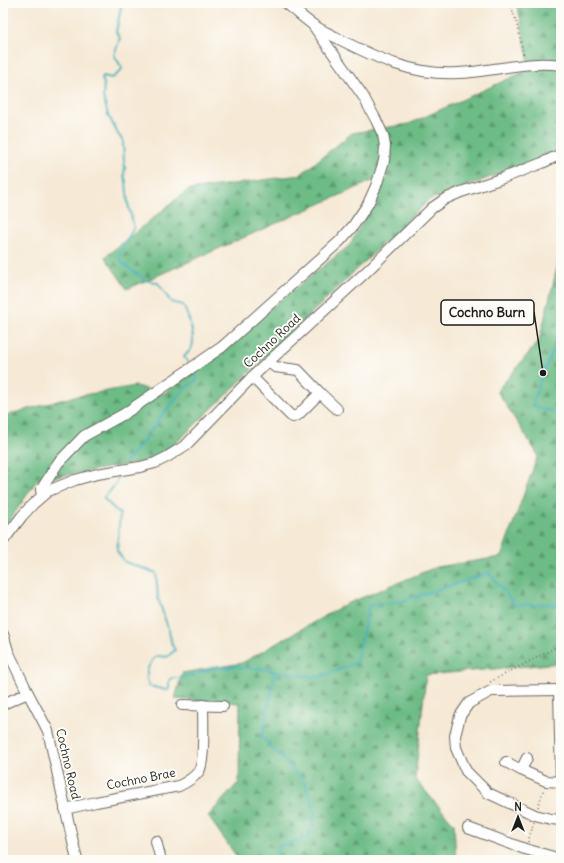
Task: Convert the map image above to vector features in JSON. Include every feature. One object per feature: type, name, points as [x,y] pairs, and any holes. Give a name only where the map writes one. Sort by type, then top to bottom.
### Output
[{"type":"street","points":[[286,3],[313,25],[376,57],[405,68],[437,73],[458,73],[539,63],[561,65]]},
{"type":"street","points":[[42,496],[41,490],[58,463],[84,436],[124,414],[222,347],[340,241],[353,226],[368,204],[376,186],[384,161],[385,146],[383,135],[363,96],[313,25]]},
{"type":"street","name":"Cochno Road","points":[[3,541],[22,516],[42,496],[59,486],[97,474],[140,468],[155,463],[186,445],[252,377],[366,272],[432,208],[445,199],[461,192],[503,178],[561,154]]},
{"type":"street","points":[[269,362],[275,367],[298,370],[337,408]]},
{"type":"street","points":[[252,377],[293,417],[298,416],[320,393]]},
{"type":"street","name":"Cochno Road","points":[[3,634],[8,651],[48,731],[77,860]]},
{"type":"street","points":[[506,762],[546,781],[561,782],[560,690],[491,691],[469,704],[460,716],[455,736],[456,748],[466,771],[488,793],[536,815],[561,820]]},
{"type":"street","points":[[3,704],[28,693]]},
{"type":"street","points":[[182,705],[223,706]]},
{"type":"street","name":"Cochno Brae","points":[[65,809],[179,786],[190,781],[200,770],[202,757],[203,705]]},
{"type":"street","points":[[521,770],[527,758]]},
{"type":"street","points":[[468,828],[525,849],[561,859]]},
{"type":"street","points":[[156,841],[161,860]]},
{"type":"path","points":[[510,3],[517,24],[522,50]]},
{"type":"path","points":[[488,683],[561,645]]},
{"type":"path","points":[[525,849],[546,781]]},
{"type":"green space","points":[[515,3],[561,3],[561,151],[429,200],[175,444],[147,461],[37,480],[3,530],[3,416],[72,397],[136,386],[163,394],[350,245],[388,174],[127,289],[105,257],[188,190],[300,175],[352,133],[409,124],[530,69],[519,12]]},
{"type":"green space","points":[[561,252],[561,663],[426,675],[415,779],[454,824],[456,860],[239,860],[208,816],[239,782],[240,703],[175,699],[182,673],[242,663],[344,605],[436,567],[501,557],[538,455],[497,391],[539,341]]},
{"type":"waterway","points":[[120,3],[121,7],[116,32],[120,38],[114,55],[122,68],[121,71],[112,78],[103,76],[102,80],[104,83],[103,97],[108,115],[123,141],[125,167],[124,175],[128,204],[134,227],[119,255],[122,263],[145,280],[158,283],[171,302],[183,305],[189,321],[193,339],[193,345],[184,357],[188,362]]},
{"type":"waterway","points":[[561,334],[543,373],[532,406],[561,415]]},
{"type":"waterway","points":[[125,462],[185,388],[197,380],[197,375]]},
{"type":"waterway","points":[[118,475],[115,484],[104,497],[104,499],[120,514],[117,551],[125,562],[156,573],[158,598],[172,645],[175,650],[167,657],[158,656],[153,659],[147,670],[149,686],[166,690],[169,689],[169,680],[173,678],[182,678],[218,666],[225,669],[233,666],[267,669],[275,672]]},
{"type":"waterway","points":[[274,860],[280,846],[308,837],[315,811],[304,781],[262,737],[275,672],[320,677],[356,663],[369,605],[403,601],[489,573],[515,605],[561,604]]},
{"type":"place","name":"Cochno Burn","points":[[543,373]]}]
